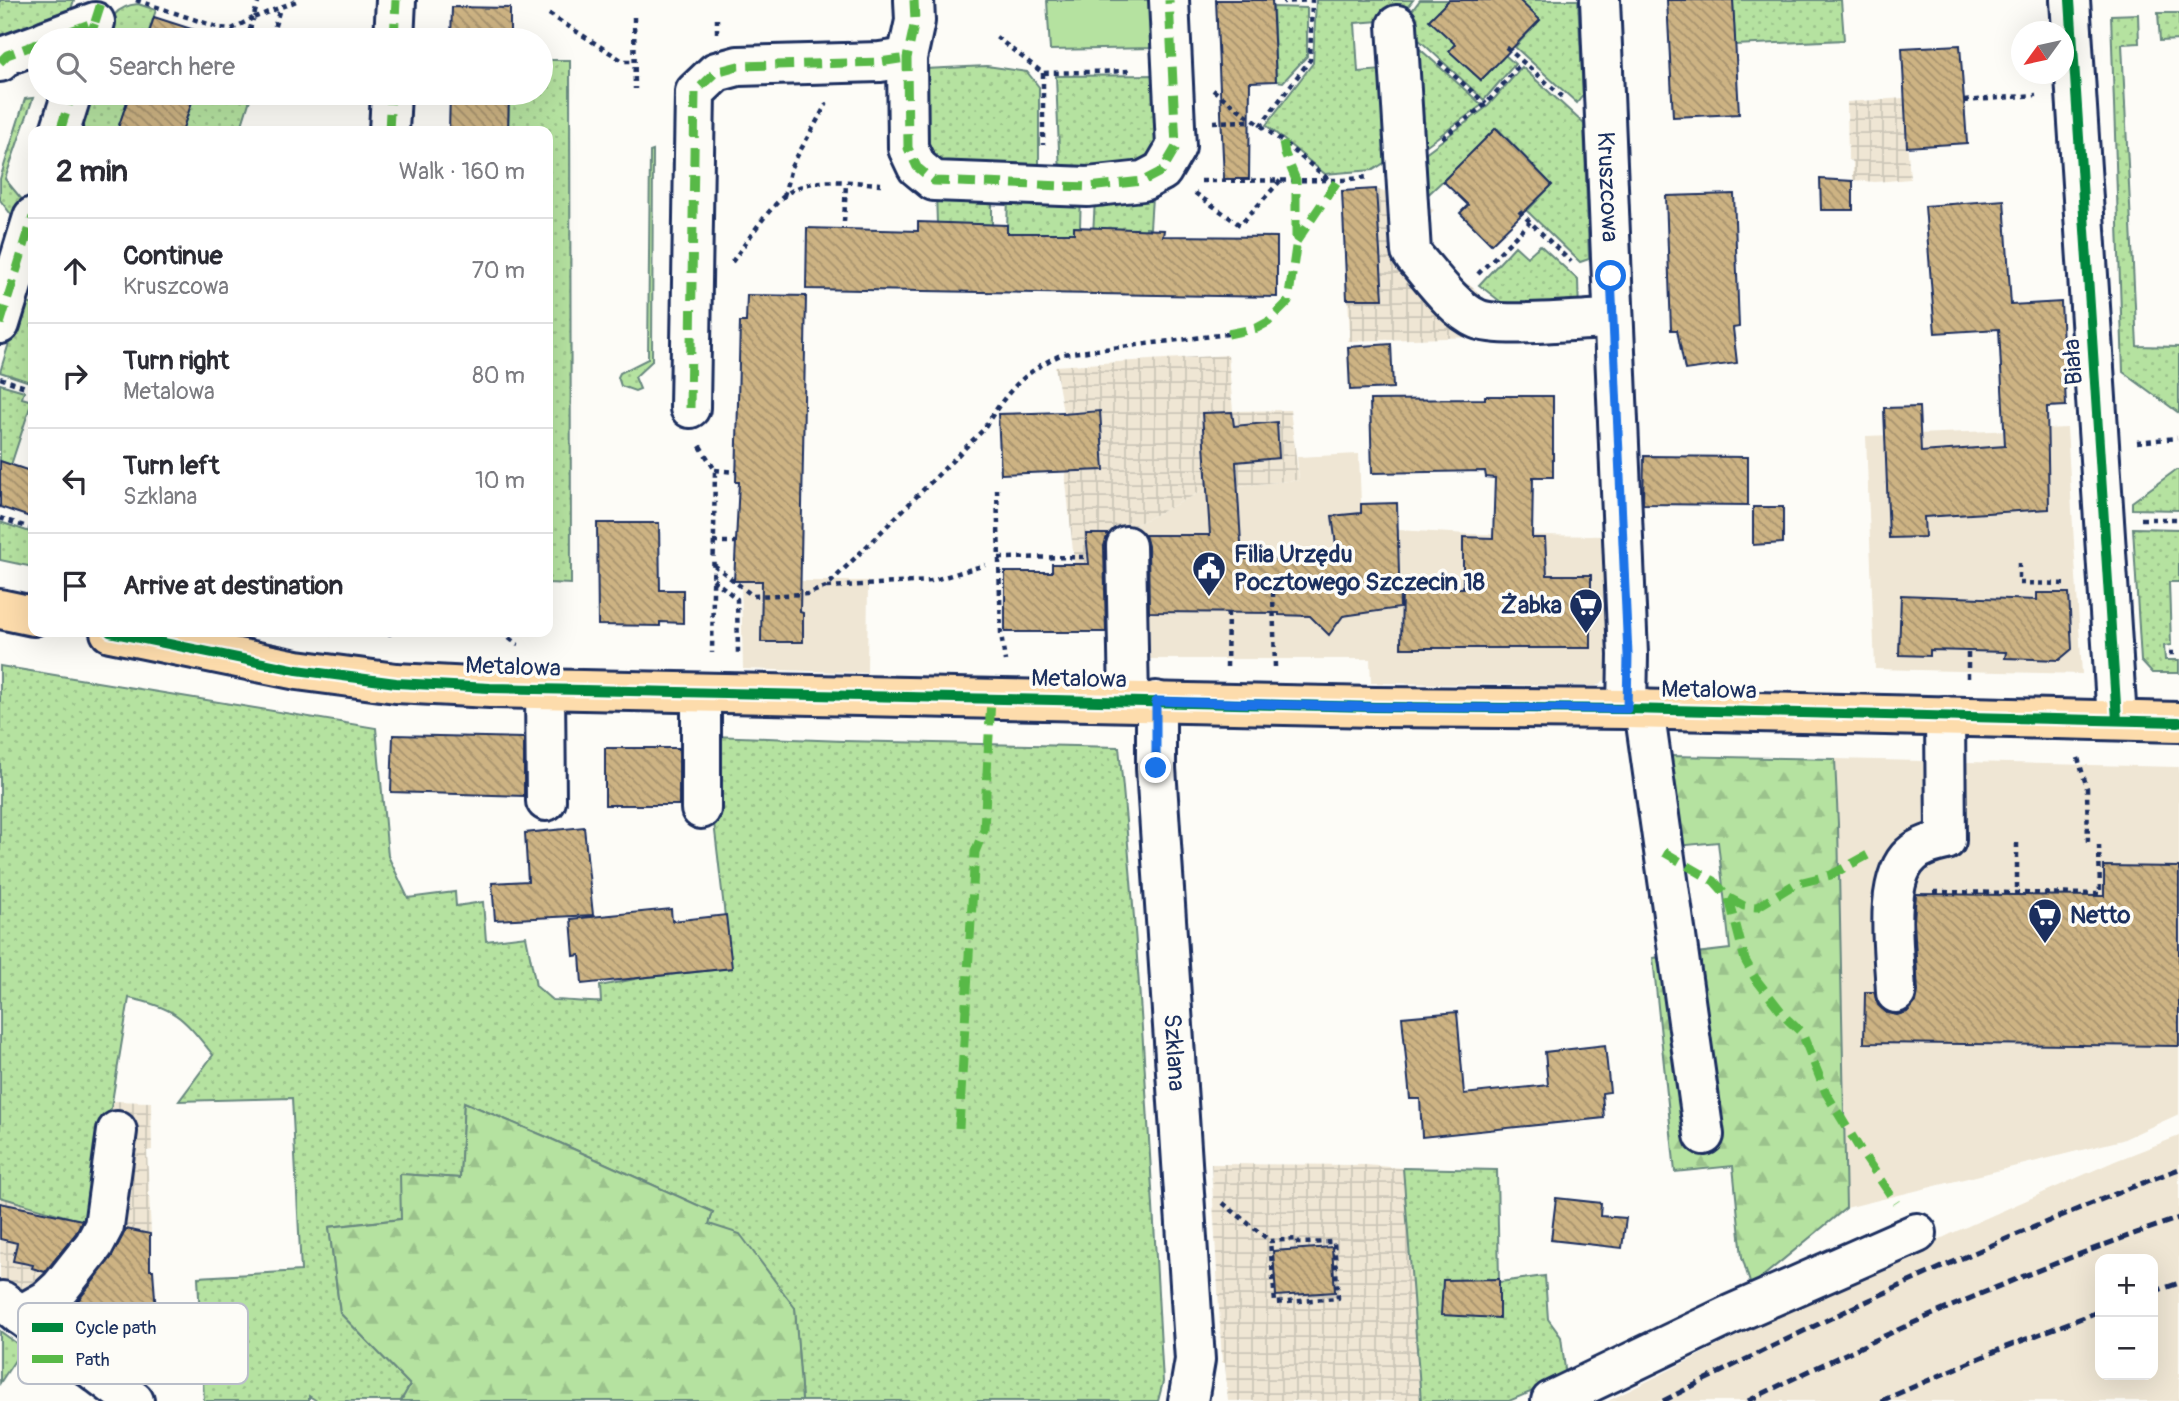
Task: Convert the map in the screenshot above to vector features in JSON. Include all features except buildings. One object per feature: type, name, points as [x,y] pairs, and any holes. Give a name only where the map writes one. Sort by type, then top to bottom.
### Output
[{"type":"main road","points":[[0,609],[28,615]]},
{"type":"main road","name":"Metalowa","points":[[135,637],[297,670],[396,683],[701,693],[1375,707],[1635,709],[2179,722]]},
{"type":"street","points":[[395,28],[396,0]]},
{"type":"street","points":[[914,0],[915,21],[907,58],[908,148],[917,167],[934,181],[1088,187],[1143,181],[1173,165],[1176,147],[1169,0]]},
{"type":"street","name":"Kruszcowa","points":[[1600,0],[1628,655],[1704,1135]]},
{"type":"street","name":"Biała","points":[[2070,0],[2117,720]]},
{"type":"street","points":[[77,28],[95,21]]},
{"type":"street","points":[[1397,25],[1411,252],[1453,299],[1477,319],[1497,323],[1613,319]]},
{"type":"street","points":[[0,62],[6,55],[28,47]]},
{"type":"street","points":[[695,421],[695,92],[716,72],[738,66],[849,64],[907,58]]},
{"type":"street","points":[[62,126],[68,105]]},
{"type":"street","points":[[389,126],[390,105]]},
{"type":"street","points":[[0,324],[28,233]]},
{"type":"street","name":"Szklana","points":[[1126,551],[1142,701],[1156,768],[1195,1360],[1188,1401]]},
{"type":"street","points":[[545,689],[547,801]]},
{"type":"street","points":[[701,693],[701,809]]},
{"type":"street","points":[[1896,993],[1893,918],[1895,891],[1901,868],[1911,855],[1927,845],[1945,840],[1945,716]]},
{"type":"street","points":[[31,1303],[47,1300],[60,1288],[99,1236],[108,1209],[117,1131]]},
{"type":"street","points":[[1551,1401],[1730,1315],[1917,1233]]},
{"type":"street","points":[[112,1384],[134,1401]]},
{"type":"path","points":[[136,0],[217,28]]},
{"type":"path","points":[[250,28],[260,0]]},
{"type":"path","points":[[234,28],[299,0]]},
{"type":"path","points":[[1260,126],[1310,60],[1312,0],[1283,2]]},
{"type":"path","points":[[274,28],[281,7]]},
{"type":"path","points":[[549,14],[623,61],[634,61]]},
{"type":"path","points":[[634,17],[635,89]]},
{"type":"path","points":[[996,37],[1043,73],[1172,70]]},
{"type":"path","points":[[1507,47],[1567,101]]},
{"type":"path","points":[[1406,160],[1415,158],[1486,104],[1522,62]]},
{"type":"path","points":[[784,197],[791,167],[849,64]]},
{"type":"path","points":[[1043,73],[1043,185]]},
{"type":"path","points":[[1207,85],[1328,180]]},
{"type":"path","points":[[1964,101],[2044,94]]},
{"type":"path","points":[[1209,111],[1213,123],[1254,121]]},
{"type":"path","points":[[1173,165],[1192,190],[1240,227],[1281,180]]},
{"type":"path","points":[[1173,165],[1193,181],[1361,179]]},
{"type":"path","points":[[724,271],[792,190],[806,185],[917,185],[934,181]]},
{"type":"path","points":[[844,222],[846,183]]},
{"type":"path","points":[[1519,211],[1578,269]]},
{"type":"path","points":[[1453,299],[1530,222]]},
{"type":"path","points":[[826,587],[983,430],[1001,400],[1023,377],[1047,360],[1063,354],[1228,334]]},
{"type":"path","points":[[0,378],[25,387]]},
{"type":"path","points":[[695,421],[699,445],[715,470],[712,654]]},
{"type":"path","points":[[2128,443],[2177,438]]},
{"type":"path","points":[[715,470],[736,472]]},
{"type":"path","points":[[997,489],[1001,633],[1005,662]]},
{"type":"path","points":[[0,518],[28,527]]},
{"type":"path","points":[[2133,519],[2179,519]]},
{"type":"path","points":[[713,542],[735,542]]},
{"type":"path","points":[[999,558],[1126,551]]},
{"type":"path","points":[[2019,563],[2019,583],[2072,584]]},
{"type":"path","points":[[713,564],[753,596],[807,594],[826,587],[931,581],[985,565]]},
{"type":"path","points":[[712,578],[737,599],[738,654]]},
{"type":"path","points":[[1274,659],[1273,594],[1279,594]]},
{"type":"path","points":[[1227,613],[1227,671]]},
{"type":"path","points":[[508,637],[518,645]]},
{"type":"path","points":[[1968,651],[1968,686]]},
{"type":"path","points":[[2169,653],[2179,653]]},
{"type":"path","points":[[2076,751],[2087,789],[2088,844]]},
{"type":"path","points":[[2017,842],[2017,893]]},
{"type":"path","points":[[1895,891],[2100,894],[2099,845]]},
{"type":"path","points":[[1222,1202],[1270,1241],[1298,1239],[1297,1244],[1334,1242],[1339,1298],[1275,1303],[1270,1241]]},
{"type":"shaded area","points":[[1904,98],[1910,179],[1875,182],[1853,180],[1853,162],[1848,159],[1847,102]]},
{"type":"shaded area","points":[[1376,189],[1434,210],[1413,232],[1464,283],[1471,285],[1485,300],[1510,313],[1511,336],[1347,341],[1350,334],[1342,191]]},
{"type":"shaded area","points":[[1228,355],[1233,411],[1290,410],[1299,480],[1207,489],[1109,538],[1109,572],[1075,572],[1065,471],[1063,412],[1055,366]]},
{"type":"shaded area","points":[[2067,428],[2082,674],[1875,669],[1866,436]]},
{"type":"shaded area","points":[[1359,454],[1362,528],[1468,534],[1609,536],[1611,674],[1608,678],[1596,686],[1371,683],[1370,659],[1109,659],[1109,538],[1207,489],[1299,480],[1297,457]]},
{"type":"shaded area","points":[[741,581],[868,581],[867,673],[743,669]]},
{"type":"shaded area","points":[[1835,759],[2179,767],[2179,1114],[2122,1140],[1846,1208]]},
{"type":"shaded area","points":[[111,1101],[151,1102],[152,1150],[147,1151],[151,1234],[124,1236],[93,1225],[36,1297],[0,1284],[0,1197],[92,1224]]},
{"type":"shaded area","points":[[2179,1136],[2179,1401],[1608,1401],[1773,1318],[1957,1231],[2115,1161]]},
{"type":"shaded area","points":[[1211,1164],[1365,1165],[1403,1168],[1421,1401],[1228,1401],[1225,1363],[1222,1362]]},
{"type":"green space","points":[[0,0],[74,0],[70,12],[35,28],[28,28],[28,31],[0,44]]},
{"type":"green space","points":[[1047,0],[1150,0],[1152,48],[1050,50]]},
{"type":"green space","points":[[1316,0],[1413,0],[1389,31],[1379,21],[1355,23],[1358,72],[1383,70],[1395,156],[1373,170],[1325,174],[1266,125],[1313,63]]},
{"type":"green space","points":[[1420,0],[1449,0],[1430,20],[1455,44],[1449,51],[1481,80],[1505,55],[1515,64],[1484,100],[1402,24]]},
{"type":"green space","points":[[1519,0],[1578,0],[1583,95],[1577,103],[1515,47],[1540,20]]},
{"type":"green space","points":[[1733,0],[1841,0],[1844,40],[1735,45]]},
{"type":"green space","points":[[138,4],[156,10],[150,28],[108,28],[114,15],[130,5]]},
{"type":"green space","points":[[1273,7],[1307,8],[1307,56],[1283,82],[1276,81]]},
{"type":"green space","points":[[2158,13],[2179,13],[2179,40],[2160,41]]},
{"type":"green space","points":[[2138,14],[2139,43],[2122,44],[2137,346],[2179,347],[2179,413],[2123,372],[2111,15]]},
{"type":"green space","points":[[1401,32],[1482,105],[1413,155]]},
{"type":"green space","points":[[553,60],[570,60],[571,584],[553,583],[553,126],[508,126],[509,105],[553,105]]},
{"type":"green space","points":[[987,66],[1027,72],[1039,87],[1039,175],[949,166],[929,151],[919,133],[925,69]]},
{"type":"green space","points":[[1522,67],[1584,124],[1589,259],[1580,262],[1527,211],[1552,185],[1498,129],[1418,204],[1416,160],[1488,106]]},
{"type":"green space","points":[[1158,75],[1163,138],[1130,173],[1060,175],[1056,76]]},
{"type":"green space","points":[[25,99],[28,99],[28,105],[31,105],[5,179],[24,202],[20,226],[0,200],[0,179]]},
{"type":"green space","points":[[83,105],[126,105],[119,126],[76,126]]},
{"type":"green space","points":[[191,105],[248,105],[242,126],[184,126]]},
{"type":"green space","points":[[653,151],[652,361],[635,377],[640,389],[635,391],[621,386],[618,377],[620,373],[648,359],[650,152]]},
{"type":"green space","points":[[936,192],[992,193],[992,225],[937,224]]},
{"type":"green space","points":[[1008,193],[1081,194],[1080,227],[1074,227],[1074,233],[1007,233]]},
{"type":"green space","points":[[1152,197],[1150,228],[1146,228],[1145,235],[1093,234],[1095,199]]},
{"type":"green space","points":[[1540,245],[1578,280],[1579,313],[1514,312],[1479,285],[1515,246],[1527,257]]},
{"type":"green space","points":[[22,301],[28,303],[28,381],[0,372]]},
{"type":"green space","points":[[0,384],[24,391],[22,398],[28,400],[28,413],[11,465],[0,461]]},
{"type":"green space","points":[[2179,470],[2179,510],[2132,509],[2132,502]]},
{"type":"green space","points":[[0,522],[28,531],[28,566],[0,560]]},
{"type":"green space","points":[[2133,528],[2179,529],[2179,582],[2169,582],[2171,645],[2164,646],[2165,660],[2179,660],[2179,673],[2152,673],[2141,661]]},
{"type":"green space","points":[[0,666],[376,728],[388,856],[408,898],[455,892],[456,906],[483,902],[486,941],[526,936],[536,986],[552,1000],[601,1002],[600,986],[640,978],[731,968],[713,814],[713,736],[1119,747],[1149,1144],[1163,1382],[1158,1401],[802,1401],[795,1308],[709,1224],[713,1212],[464,1102],[460,1178],[401,1174],[401,1219],[329,1227],[340,1313],[410,1385],[401,1401],[317,1401],[309,1396],[309,1401],[204,1401],[203,1384],[248,1384],[248,1303],[199,1303],[198,1277],[301,1271],[292,1098],[179,1101],[213,1055],[178,1016],[158,1006],[129,998],[92,1224],[0,1197]]},
{"type":"green space","points":[[1670,756],[1835,759],[1846,1208],[1751,1286],[1742,1257],[1733,1166],[1675,1172],[1653,958],[1730,949],[1718,842],[1677,846]]},
{"type":"green space","points":[[464,1102],[713,1212],[709,1224],[740,1234],[795,1308],[802,1401],[401,1401],[410,1385],[340,1313],[329,1227],[401,1219],[400,1174],[460,1178]]},
{"type":"green space","points":[[1403,1168],[1497,1170],[1499,1282],[1545,1276],[1548,1319],[1561,1337],[1566,1377],[1509,1401],[1421,1401]]},
{"type":"green space","points":[[0,1331],[18,1344],[18,1356],[0,1383]]},
{"type":"railway","points":[[1663,1401],[1918,1278],[2048,1221],[2179,1169]]},
{"type":"railway","points":[[1748,1401],[1961,1302],[2069,1258],[2179,1218]]},
{"type":"railway","points":[[2158,1290],[2179,1283]]},
{"type":"railway","points":[[1881,1401],[2003,1348],[2095,1313]]},
{"type":"marked path","points":[[95,22],[102,0]]},
{"type":"marked path","points":[[395,28],[396,0]]},
{"type":"marked path","points":[[914,0],[915,21],[907,58],[908,148],[917,167],[934,181],[1088,187],[1143,181],[1162,171],[1176,147],[1169,0]]},
{"type":"marked path","points":[[79,28],[95,22],[93,28]]},
{"type":"marked path","points":[[0,62],[7,55],[28,47]]},
{"type":"marked path","points":[[690,408],[695,92],[716,72],[738,66],[880,62],[907,58]]},
{"type":"marked path","points":[[62,126],[68,105]]},
{"type":"marked path","points":[[389,126],[390,105]]},
{"type":"marked path","points":[[1228,334],[1257,328],[1268,322],[1288,302],[1296,247],[1296,180],[1283,142]]},
{"type":"marked path","points":[[1296,242],[1338,180]]},
{"type":"marked path","points":[[0,324],[28,233]]},
{"type":"marked path","points":[[959,1128],[975,852],[984,830],[991,698]]},
{"type":"marked path","points":[[1664,852],[1714,881],[1729,898],[1745,960],[1755,978],[1787,1019],[1802,1033],[1826,1093],[1896,1203]]},
{"type":"marked path","points":[[1729,898],[1744,906],[1757,907],[1795,884],[1831,875],[1868,855]]},
{"type":"cycle path","points":[[2070,0],[2117,720]]},
{"type":"cycle path","points":[[135,637],[297,670],[396,683],[490,688],[2179,722]]},
{"type":"place","name":"Filia Urzędu Pocztowego Szczecin 18","points":[[1209,598]]},
{"type":"place","name":"Żabka","points":[[1586,635]]},
{"type":"place","name":"Netto","points":[[2045,945]]},
{"type":"route","points":[[1156,768],[1156,701],[1375,707],[1627,709],[1628,655],[1611,276]]}]
